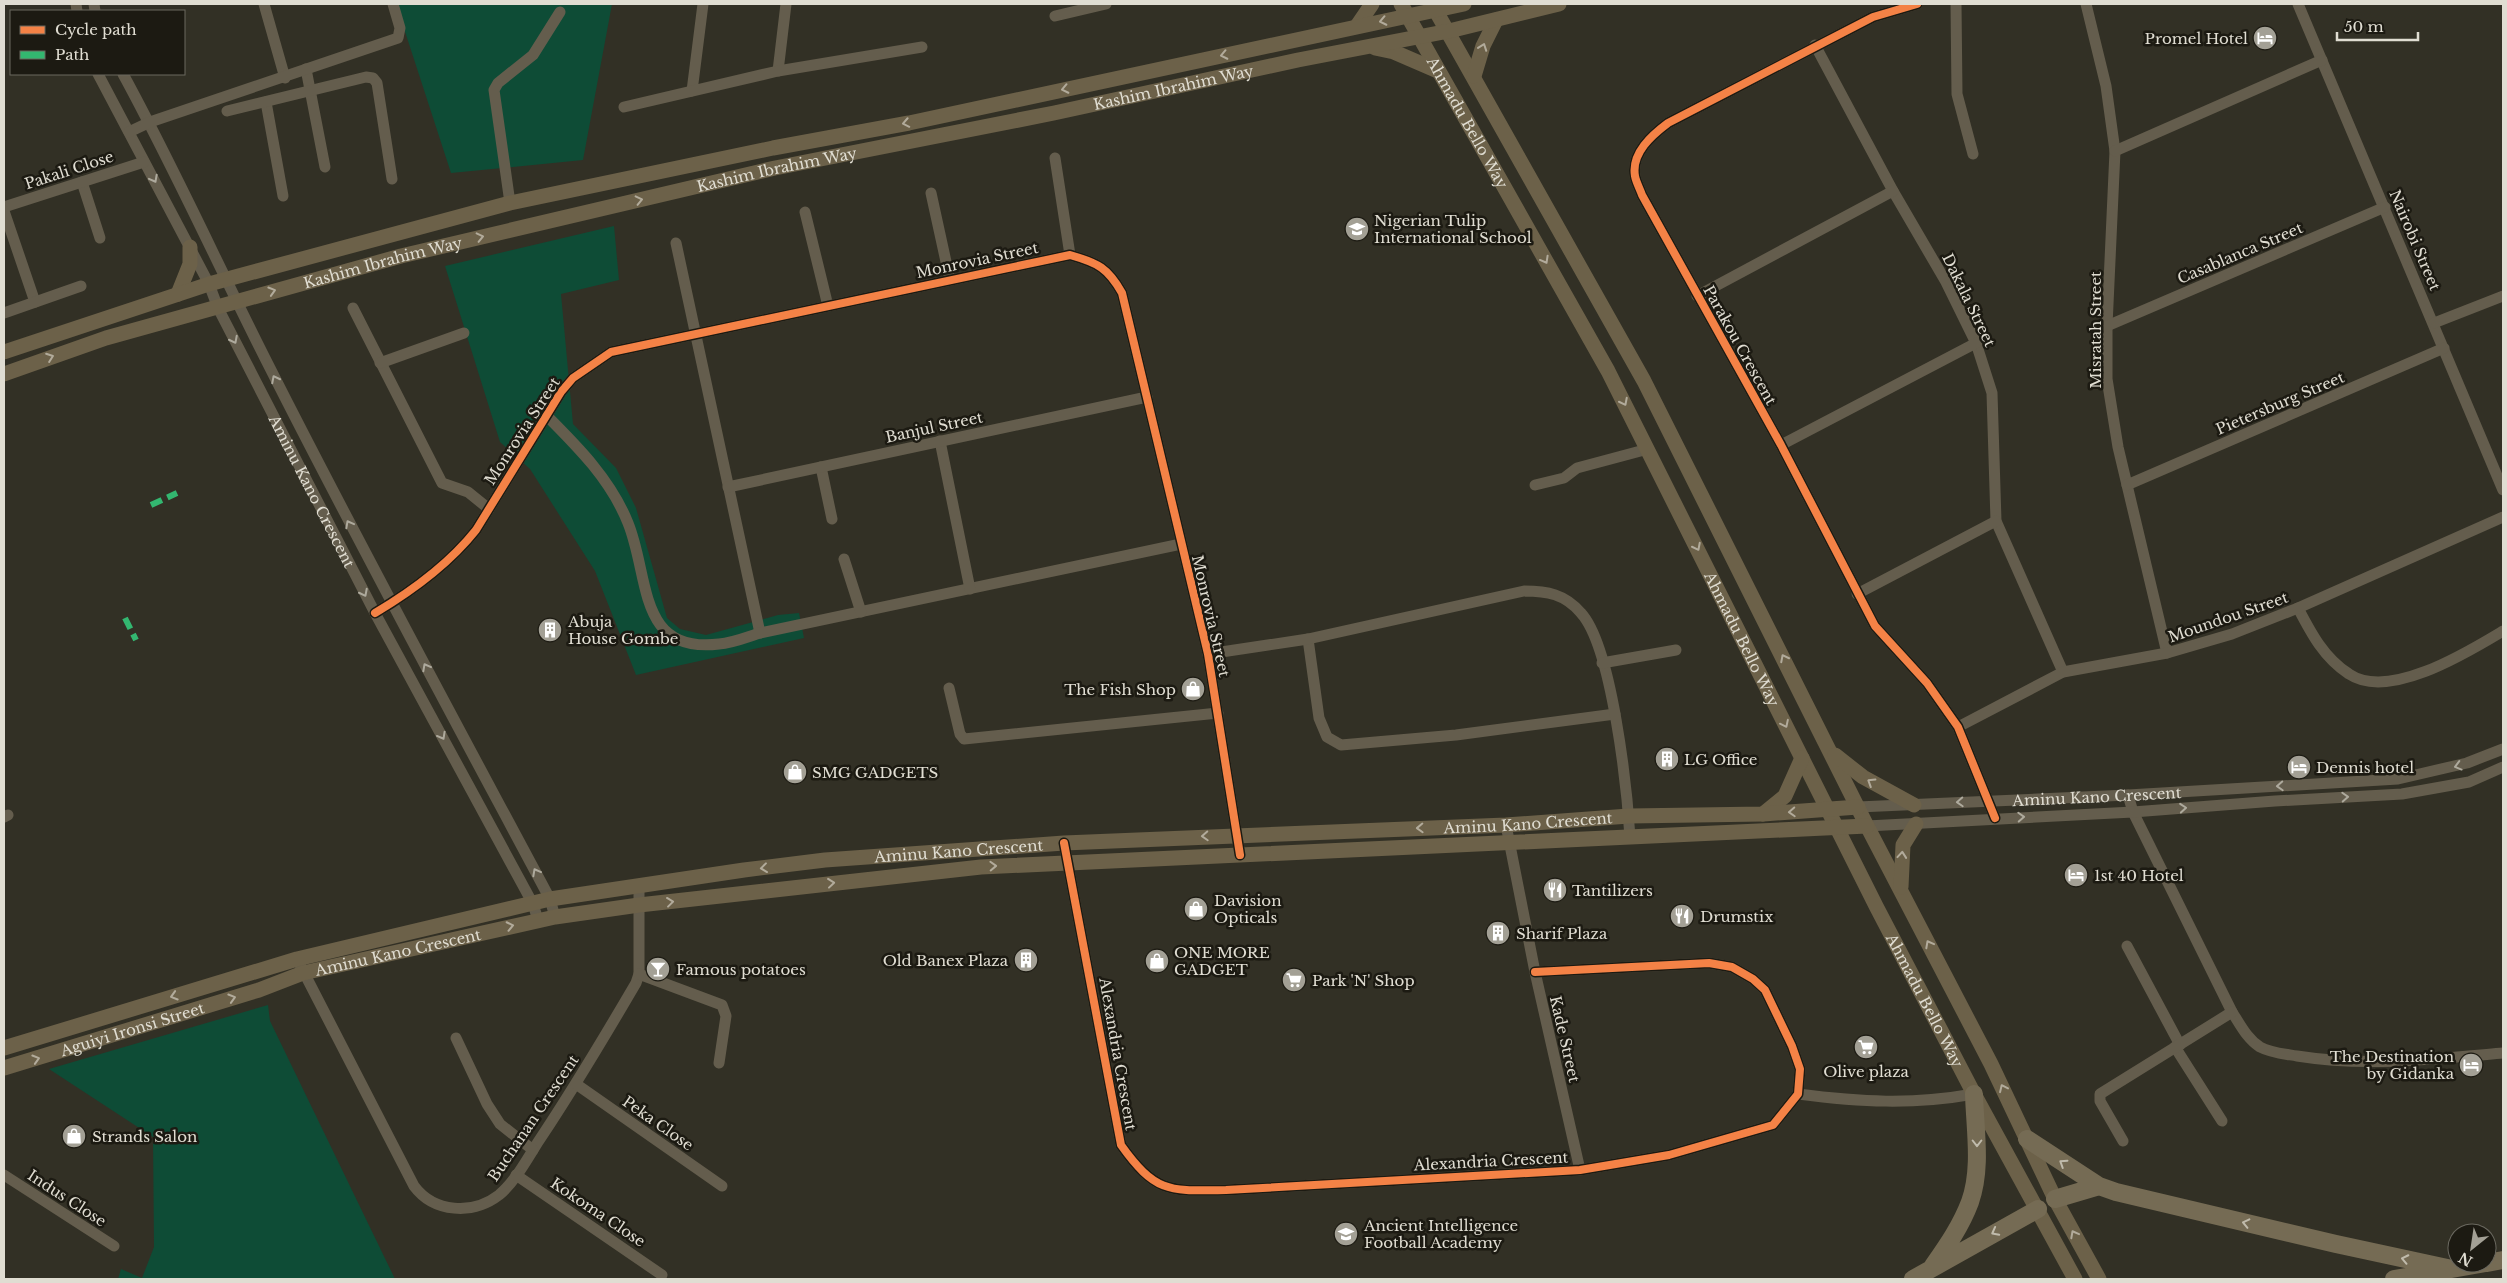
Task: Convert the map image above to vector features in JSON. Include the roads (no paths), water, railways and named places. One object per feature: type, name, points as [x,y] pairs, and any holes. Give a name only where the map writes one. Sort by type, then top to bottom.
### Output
[{"type":"highway","points":[[1933,1266],[1955,1234],[1970,1201],[1976,1174],[1977,1140],[1974,1094]]},
{"type":"highway","points":[[2027,1139],[2099,1186],[2156,1202],[2447,1268]]},
{"type":"highway","points":[[2055,1200],[2099,1186]]},
{"type":"highway","points":[[1913,1279],[1933,1266],[2038,1209]]},
{"type":"highway","points":[[2394,1279],[2447,1270]]},
{"type":"main road","points":[[1357,26],[1372,4]]},
{"type":"main road","name":"Kashim Ibrahim Way","points":[[4,352],[209,284],[510,204],[773,148],[909,123],[1357,26],[1404,10],[1464,4]]},
{"type":"main road","name":"Kashim Ibrahim Way","points":[[4,374],[106,338],[401,256],[775,168],[1054,113],[1369,46],[1449,31],[1559,4]]},
{"type":"main road","name":"Ahmadu Bello Way","points":[[1434,7],[1644,381],[1867,826],[1992,1064],[2055,1200],[2098,1278]]},
{"type":"main road","name":"Ahmadu Bello Way","points":[[1404,10],[1608,371],[1836,828],[1974,1094],[2075,1279]]},
{"type":"main road","points":[[1474,76],[1482,46],[1496,20]]},
{"type":"main road","points":[[1369,46],[1394,52],[1438,71]]},
{"type":"main road","points":[[178,294],[190,264],[190,247]]},
{"type":"main road","points":[[1831,752],[1870,782],[1914,805]]},
{"type":"main road","points":[[1763,814],[1785,796],[1792,785],[1802,758]]},
{"type":"main road","name":"Aminu Kano Crescent","points":[[259,990],[300,966],[550,899],[825,860],[1064,843],[1506,825],[1629,816],[1763,814],[1858,807]]},
{"type":"main road","points":[[1901,891],[1903,845],[1916,824]]},
{"type":"main road","name":"Aminu Kano Crescent","points":[[254,971],[300,966],[555,916],[967,868],[1867,826]]},
{"type":"main road","points":[[1818,828],[1831,835],[1846,847]]},
{"type":"main road","name":"Aguiyi Ironsi Street","points":[[4,1048],[254,971]]},
{"type":"main road","name":"Aguiyi Ironsi Street","points":[[4,1068],[259,990]]},
{"type":"street","points":[[264,4],[285,78]]},
{"type":"street","points":[[129,132],[150,122],[285,78],[398,38],[400,28],[393,4]]},
{"type":"street","points":[[692,91],[703,4]]},
{"type":"street","points":[[778,71],[786,4]]},
{"type":"street","points":[[1055,16],[1106,4]]},
{"type":"street","name":"Parakou Crescent","points":[[1917,4],[1873,17],[1815,45],[1668,123],[1650,136],[1639,154],[1634,175],[1642,195],[1781,445],[1875,626],[1927,684],[1958,727],[1996,818]]},
{"type":"street","points":[[1956,4],[1957,94],[1973,154]]},
{"type":"street","name":"Misratah Street","points":[[2086,4],[2106,86],[2115,151],[2107,326],[2107,378],[2127,485],[2167,654]]},
{"type":"street","name":"Nairobi Street","points":[[2298,4],[2503,490]]},
{"type":"street","points":[[510,204],[494,90],[498,83],[533,55],[560,12]]},
{"type":"street","name":"Dakala Street","points":[[1815,45],[1893,191],[1946,282],[1976,343],[1992,393],[1996,522],[2063,672]]},
{"type":"street","points":[[624,107],[778,71],[922,47]]},
{"type":"street","points":[[2115,151],[2322,60]]},
{"type":"street","points":[[306,69],[325,167]]},
{"type":"street","name":"Aminu Kano Crescent","points":[[99,75],[190,247],[209,284],[218,308],[375,613],[533,904],[538,920]]},
{"type":"street","name":"Aminu Kano Crescent","points":[[124,75],[150,122],[218,264],[344,514],[550,899],[555,916]]},
{"type":"street","points":[[227,112],[366,77],[373,78],[377,83],[392,179]]},
{"type":"street","points":[[266,102],[283,196]]},
{"type":"street","points":[[1055,158],[1070,255]]},
{"type":"street","name":"Pakali Close","points":[[4,209],[144,162]]},
{"type":"street","points":[[82,182],[100,238]]},
{"type":"street","points":[[1697,296],[1893,191]]},
{"type":"street","points":[[931,193],[950,280]]},
{"type":"street","name":"Casablanca Street","points":[[2107,326],[2385,208]]},
{"type":"street","points":[[4,209],[35,302]]},
{"type":"street","points":[[805,212],[828,306]]},
{"type":"street","points":[[676,243],[760,633]]},
{"type":"street","name":"Monrovia Street","points":[[375,613],[392,603],[453,557],[476,530],[546,415],[573,378],[611,352],[1070,255],[1092,261],[1112,274],[1122,294],[1208,654],[1240,855]]},
{"type":"street","points":[[218,264],[245,275]]},
{"type":"street","points":[[4,313],[81,286]]},
{"type":"street","points":[[2434,323],[2503,296]]},
{"type":"street","points":[[353,308],[442,483],[468,492],[489,509]]},
{"type":"street","points":[[380,363],[464,333]]},
{"type":"street","points":[[1781,445],[1976,343]]},
{"type":"street","name":"Pietersburg Street","points":[[2127,485],[2444,348]]},
{"type":"street","name":"Banjul Street","points":[[728,487],[1147,397]]},
{"type":"street","points":[[546,415],[604,478],[615,495],[628,524],[656,621],[667,634],[685,644],[700,646],[722,644],[760,633],[1181,544]]},
{"type":"street","points":[[940,441],[970,589]]},
{"type":"street","points":[[1535,485],[1564,478],[1578,468],[1648,449]]},
{"type":"street","points":[[821,467],[832,519]]},
{"type":"street","name":"Moundou Street","points":[[1958,727],[2063,672],[2167,654],[2232,634],[2298,608],[2503,517]]},
{"type":"street","points":[[1857,594],[1996,522]]},
{"type":"street","points":[[844,559],[861,612]]},
{"type":"street","points":[[1208,654],[1308,639],[1524,591],[1547,591],[1566,599],[1582,613],[1594,631],[1615,714],[1629,816],[1630,837]]},
{"type":"street","points":[[2298,608],[2314,639],[2332,660],[2349,675],[2365,682],[2384,682],[2407,677],[2435,667],[2465,654],[2503,631]]},
{"type":"street","points":[[1308,639],[1319,718],[1327,737],[1341,745],[1456,735],[1615,714]]},
{"type":"street","points":[[1602,663],[1676,650]]},
{"type":"street","points":[[949,688],[960,734],[964,739],[1218,713]]},
{"type":"street","name":"Aminu Kano Crescent","points":[[1858,807],[2398,780],[2467,763],[2503,748]]},
{"type":"street","points":[[1867,826],[2133,812],[2402,794],[2468,782],[2503,767]]},
{"type":"street","points":[[2128,795],[2133,812],[2232,1012],[2246,1034],[2260,1047],[2274,1052],[2309,1058],[2388,1060],[2503,1053]]},
{"type":"street","name":"Kade Street","points":[[1506,825],[1534,972],[1580,1170]]},
{"type":"street","name":"Alexandria Crescent","points":[[1064,843],[1121,1145],[1138,1168],[1151,1180],[1165,1188],[1180,1190],[1226,1190],[1580,1170],[1669,1155],[1773,1125],[1798,1094]]},
{"type":"street","name":"Buchanan Crescent","points":[[300,966],[414,1186],[421,1196],[441,1206],[472,1208],[501,1194],[516,1175],[576,1084],[636,983],[639,974],[639,885]]},
{"type":"street","points":[[2126,946],[2178,1046],[2222,1121]]},
{"type":"street","points":[[1534,972],[1709,963],[1732,967],[1753,979],[1765,990],[1792,1046],[1800,1069],[1798,1094],[1843,1100],[1899,1102],[1933,1101],[1974,1094]]},
{"type":"street","points":[[639,974],[722,1005],[726,1016],[719,1063]]},
{"type":"street","points":[[2123,1142],[2099,1096],[2232,1012]]},
{"type":"street","points":[[456,1038],[487,1104],[500,1124],[533,1150]]},
{"type":"street","name":"Peka Close","points":[[576,1084],[722,1186]]},
{"type":"street","name":"Indus Close","points":[[4,1175],[114,1246]]},
{"type":"street","name":"Kokoma Close","points":[[516,1175],[662,1275]]},
{"type":"place","name":"Promel Hotel","points":[[2265,38]]},
{"type":"place","name":"Nigerian Tulip International School","points":[[1357,229]]},
{"type":"place","name":"Abuja House Gombe","points":[[550,630]]},
{"type":"place","name":"The Fish Shop","points":[[1193,689]]},
{"type":"place","name":"LG Office","points":[[1667,759]]},
{"type":"place","name":"Dennis hotel","points":[[2299,767]]},
{"type":"place","name":"SMG GADGETS","points":[[795,772]]},
{"type":"place","name":"1st 40 Hotel","points":[[2076,875]]},
{"type":"place","name":"Tantilizers","points":[[1555,890]]},
{"type":"place","name":"Davision Opticals","points":[[1196,909]]},
{"type":"place","name":"Drumstix","points":[[1682,916]]},
{"type":"place","name":"Sharif Plaza","points":[[1498,933]]},
{"type":"place","name":"Old Banex Plaza","points":[[1026,960]]},
{"type":"place","name":"ONE MORE GADGET","points":[[1157,961]]},
{"type":"place","name":"Famous potatoes","points":[[658,969]]},
{"type":"place","name":"Park 'N' Shop","points":[[1294,980]]},
{"type":"place","name":"Olive plaza","points":[[1866,1047]]},
{"type":"place","name":"The Destination by Gidanka","points":[[2471,1065]]},
{"type":"place","name":"Strands Salon","points":[[74,1136]]},
{"type":"place","name":"Ancient Intelligence Football Academy","points":[[1346,1234]]}]
